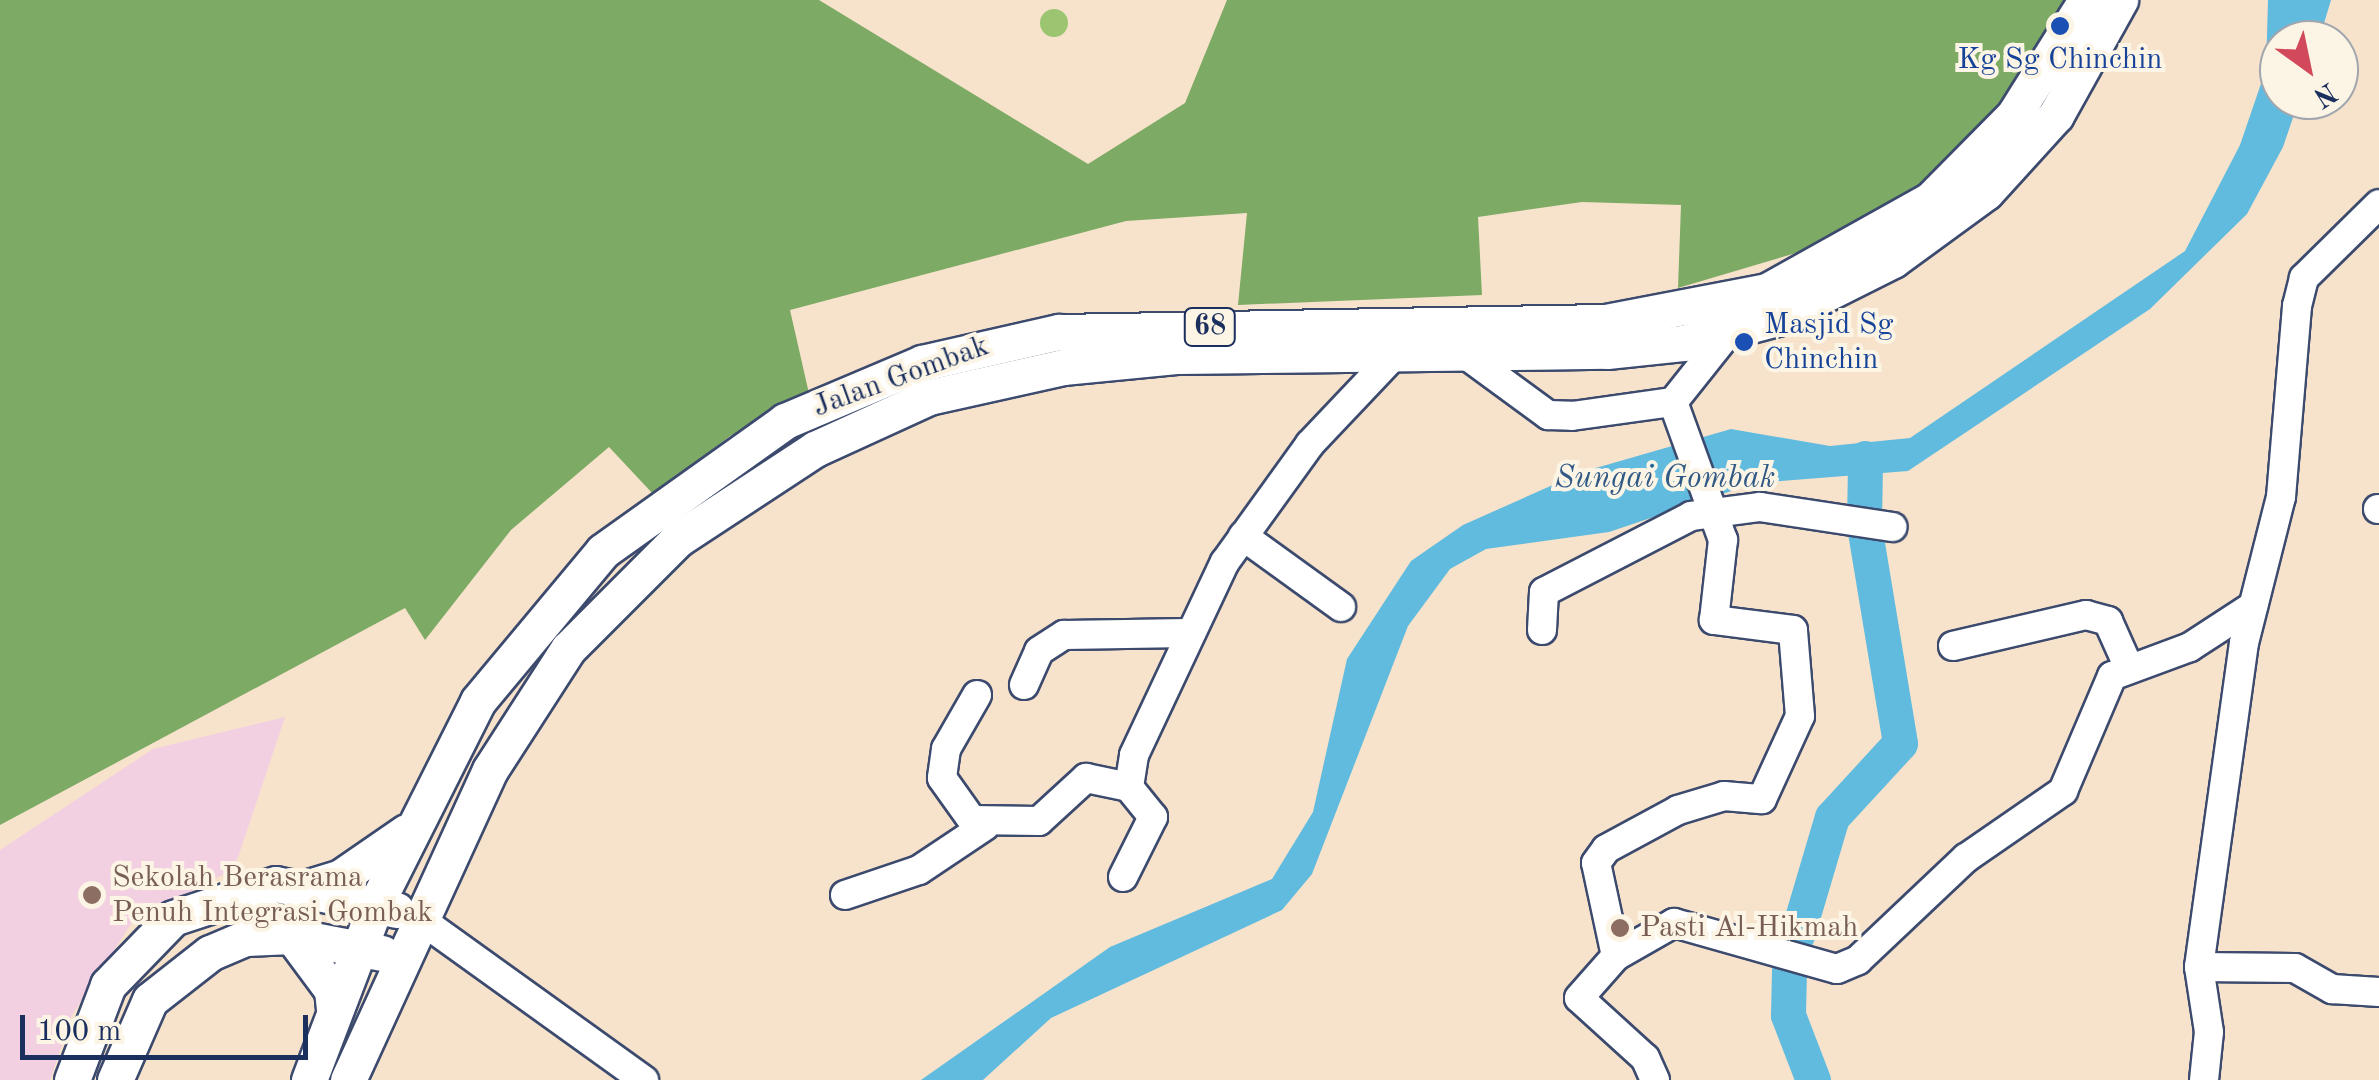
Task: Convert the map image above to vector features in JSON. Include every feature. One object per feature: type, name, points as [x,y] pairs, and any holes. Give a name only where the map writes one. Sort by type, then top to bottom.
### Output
[{"type":"main road","name":"Jalan Gombak","points":[[348,1080],[405,964],[490,770],[568,649],[678,539],[816,449],[930,397],[1063,367],[1396,353],[1607,351],[1727,334],[1893,260],[1986,192],[2056,114],[2112,0]]},
{"type":"main road","name":"Jalan Gombak","points":[[309,1080],[377,902],[447,748],[536,622],[654,508],[785,420],[922,363],[1060,332],[1606,322],[1678,315],[1767,291],[1871,240],[1964,170],[2112,0]]},
{"type":"main road","points":[[312,886],[341,877],[412,827]]},
{"type":"main road","points":[[72,1080],[92,1018],[132,951],[214,899],[247,887],[312,886],[377,902],[424,922]]},
{"type":"main road","points":[[292,936],[332,990],[334,1010]]},
{"type":"main road","points":[[115,1080],[150,1000],[178,975],[246,938],[292,936],[361,943],[405,964]]},
{"type":"street","points":[[2204,1080],[2209,1032],[2199,967],[2253,606],[2280,497],[2304,278],[2379,204]]},
{"type":"street","points":[[1676,415],[1727,334]]},
{"type":"street","points":[[1462,352],[1548,415],[1676,415]]},
{"type":"street","points":[[1129,787],[1188,634],[1244,536],[1310,444],[1396,353]]},
{"type":"street","points":[[1616,956],[1596,863],[1606,849],[1678,810],[1724,796],[1762,799],[1800,716],[1793,630],[1714,620],[1723,540],[1676,415]]},
{"type":"street","points":[[1542,630],[1544,592],[1712,509],[1760,507],[1886,527]]},
{"type":"street","points":[[1244,536],[1340,607]]},
{"type":"street","points":[[1643,1073],[1588,1016],[1579,998],[1616,956],[1674,922],[1837,968],[1884,944],[1966,858],[2063,790],[2096,698],[2129,668],[2190,647],[2253,606]]},
{"type":"street","points":[[1953,646],[2086,615],[2108,621],[2129,668]]},
{"type":"street","points":[[1024,685],[1039,651],[1064,635],[1188,634]]},
{"type":"street","points":[[977,695],[946,749],[942,778],[985,826]]},
{"type":"street","points":[[845,895],[919,870],[985,826],[1039,820],[1086,778],[1129,787],[1154,817],[1123,877]]},
{"type":"street","points":[[424,922],[644,1080]]},
{"type":"street","points":[[2199,967],[2294,968],[2332,988],[2379,992]]},
{"type":"shaded area","name":"Sekolah Berasrama Penuh Integrasi Gombak","points":[[285,717],[234,869],[133,921],[72,1015],[50,1080],[0,1080],[0,850],[153,749]]},
{"type":"green space","points":[[0,0],[819,0],[1088,164],[1185,103],[1227,0],[2076,0],[1984,125],[1901,205],[1806,250],[1678,288],[1681,205],[1582,202],[1478,217],[1482,295],[1238,305],[1247,213],[1126,221],[790,310],[810,398],[730,436],[654,495],[609,447],[511,530],[425,640],[405,608],[0,825]]},
{"type":"green space","points":[[1054,9],[1064,13],[1068,23],[1064,33],[1054,37],[1044,33],[1040,23],[1044,13]]},
{"type":"water","name":"Sungai Gombak","points":[[2268,0],[2331,0],[2325,20],[2267,20]]},
{"type":"water","name":"Sungai Gombak","points":[[2259,89],[2259,120],[2292,120],[2283,147],[2247,214],[2150,309],[1908,471],[1755,483],[1609,532],[1486,549],[1450,569],[1408,626],[1312,874],[1282,910],[1051,1018],[983,1080],[921,1080],[1110,947],[1272,879],[1313,812],[1347,659],[1411,561],[1463,525],[1582,472],[1731,429],[1830,446],[1910,438],[2185,251],[2240,145]]},
{"type":"waterway","points":[[1797,935],[1832,817],[1900,743],[1864,525],[1865,458]]},
{"type":"waterway","points":[[1789,970],[1788,1015],[1813,1080]]},
{"type":"place","name":"Kg Sg Chinchin","points":[[2060,26]]},
{"type":"place","name":"Masjid Sg Chinchin","points":[[1744,342]]},
{"type":"place","name":"Sekolah Berasrama Penuh Integrasi Gombak","points":[[92,895]]},
{"type":"place","name":"Pasti Al-Hikmah","points":[[1620,928]]}]
